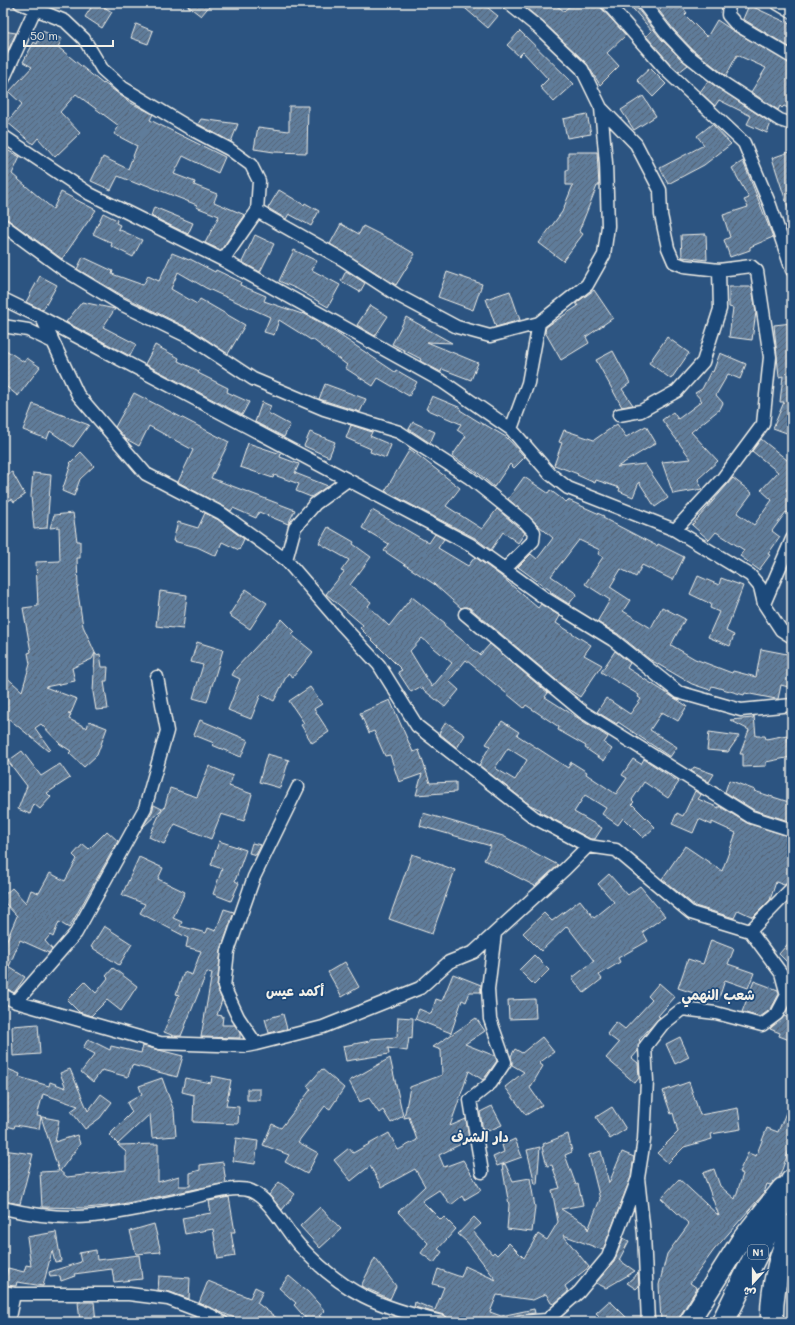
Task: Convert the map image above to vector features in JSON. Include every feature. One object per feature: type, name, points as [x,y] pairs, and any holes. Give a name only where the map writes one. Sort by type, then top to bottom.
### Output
[{"type":"highway","name":"N1","points":[[723,1322],[792,1181]]},
{"type":"highway","name":"N1","points":[[772,1322],[775,1280],[784,1247],[792,1226]]},
{"type":"main road","points":[[689,1322],[741,1240],[792,1176]]},
{"type":"street","points":[[20,3],[65,21],[84,39],[102,69],[123,88],[193,130],[229,149],[252,165],[259,181],[257,211],[223,260]]},
{"type":"street","points":[[508,3],[539,28],[582,69],[601,108],[636,144],[660,190],[661,215],[668,248],[674,262],[684,266],[718,270],[751,266],[757,271],[770,357],[763,424],[722,478],[675,530]]},
{"type":"street","points":[[607,3],[666,70],[744,143],[770,206],[792,270]]},
{"type":"street","points":[[643,3],[668,35],[687,55],[723,83],[780,120],[792,124]]},
{"type":"street","points":[[729,3],[728,15],[736,24],[792,57]]},
{"type":"street","points":[[776,3],[792,12]]},
{"type":"street","points":[[3,80],[7,62],[35,9]]},
{"type":"street","points":[[257,211],[342,259],[397,294],[457,327],[490,336],[539,324],[587,285],[604,254],[608,226],[606,163],[601,108]]},
{"type":"street","points":[[3,136],[90,194],[223,260],[443,382],[511,429],[550,474],[568,488],[675,530],[750,575],[760,587],[764,604],[781,630],[792,636]]},
{"type":"street","points":[[3,225],[63,269],[121,304],[191,338],[253,379],[324,409],[399,432],[470,478],[525,522],[534,532],[533,541],[505,569]]},
{"type":"street","points":[[619,415],[642,411],[677,390],[703,362],[720,309],[718,270]]},
{"type":"street","points":[[3,299],[42,318],[471,545],[546,599],[613,640],[678,692],[741,710],[792,705]]},
{"type":"street","points":[[42,318],[78,395],[146,474],[221,513],[286,560],[379,665],[417,726],[535,818],[588,846],[616,850],[691,913],[750,931],[782,973],[786,995],[778,1014],[762,1025],[716,1014],[682,1009],[662,1024],[645,1048],[647,1081],[644,1140],[638,1178],[608,1257],[579,1292],[547,1320],[518,1322]]},
{"type":"street","points":[[511,429],[528,383],[539,324]]},
{"type":"street","points":[[3,326],[28,330],[53,342]]},
{"type":"street","points":[[286,560],[295,527],[315,504],[348,480]]},
{"type":"street","points":[[764,604],[786,556],[792,539]]},
{"type":"street","points":[[465,614],[583,712],[751,818],[792,830]]},
{"type":"street","points":[[16,1002],[76,933],[145,808],[167,731],[157,677]]},
{"type":"street","points":[[256,1044],[238,1017],[224,987],[228,951],[254,877],[298,788]]},
{"type":"street","points":[[3,996],[16,1002],[160,1043],[246,1046],[323,1027],[420,988],[449,962],[474,952],[588,846]]},
{"type":"street","points":[[750,931],[792,888]]},
{"type":"street","points":[[482,1172],[470,1100],[491,1083],[505,1062],[490,1019],[488,989],[496,933]]},
{"type":"street","points":[[638,1178],[644,1234],[648,1322]]},
{"type":"street","points":[[3,1208],[28,1214],[92,1216],[225,1191],[250,1191],[262,1198],[298,1244],[327,1273],[358,1294],[390,1308],[442,1322]]},
{"type":"street","points":[[8,1322],[9,1293],[128,1294],[168,1299],[210,1315],[222,1322]]},
{"type":"building","points":[[94,3],[98,3],[112,12],[102,28],[85,17]]},
{"type":"building","points":[[184,3],[212,3],[201,16]]},
{"type":"building","points":[[459,3],[482,3],[498,16],[488,28]]},
{"type":"building","points":[[520,3],[553,3],[564,11],[573,3],[600,3],[601,8],[626,35],[607,53],[619,66],[600,85],[587,64],[544,23]]},
{"type":"building","points":[[628,3],[636,3],[637,8],[662,40],[688,65],[679,72],[671,65],[646,36],[652,31]]},
{"type":"building","points":[[653,3],[679,3],[687,13],[685,15],[707,37],[717,20],[792,64],[792,110],[784,106],[782,108],[780,106],[778,110],[751,92],[766,68],[737,55],[726,76],[692,49],[674,30]]},
{"type":"building","points":[[749,5],[792,25],[792,42],[789,47],[743,19]]},
{"type":"building","points":[[136,24],[153,31],[148,44],[131,38]]},
{"type":"building","points":[[3,31],[16,33],[6,55],[3,54]]},
{"type":"building","points":[[42,31],[62,39],[58,47],[103,84],[104,83],[131,103],[153,114],[150,120],[225,157],[218,173],[183,156],[174,174],[195,182],[194,185],[217,194],[214,202],[245,215],[221,250],[205,243],[219,216],[196,207],[197,205],[141,183],[140,185],[118,176],[111,190],[91,181],[103,157],[128,169],[137,146],[114,134],[119,126],[76,94],[60,112],[80,133],[55,157],[38,138],[33,144],[7,122],[22,104],[9,92],[32,67],[23,62],[34,42],[37,44]]},
{"type":"building","points":[[520,31],[574,84],[554,102],[540,87],[548,79],[523,52],[519,56],[507,45]]},
{"type":"building","points":[[650,68],[666,84],[653,97],[637,80]]},
{"type":"building","points":[[708,81],[771,123],[767,133],[747,124],[751,116],[719,100],[715,106],[700,92]]},
{"type":"building","points":[[643,96],[656,116],[634,130],[621,110]]},
{"type":"building","points":[[289,106],[308,106],[307,153],[274,152],[254,149],[258,127],[289,131]]},
{"type":"building","points":[[587,114],[591,134],[567,138],[563,119]]},
{"type":"building","points":[[201,119],[238,124],[231,142],[198,124]]},
{"type":"building","points":[[712,124],[731,144],[704,165],[668,184],[660,168],[704,145],[697,136]]},
{"type":"building","points":[[3,148],[20,157],[12,174],[53,209],[61,192],[96,210],[62,259],[7,219],[3,218]]},
{"type":"building","points":[[792,151],[792,214],[790,214],[772,158]]},
{"type":"building","points":[[568,152],[597,152],[599,186],[597,186],[579,231],[583,234],[563,261],[539,243],[562,212],[573,185],[566,185]]},
{"type":"building","points":[[743,161],[773,237],[750,247],[750,250],[730,257],[724,240],[730,237],[723,215],[748,207],[744,200],[749,198],[732,168]]},
{"type":"building","points":[[279,190],[304,205],[305,203],[319,211],[311,226],[289,214],[286,219],[268,208]]},
{"type":"building","points":[[154,207],[193,223],[188,234],[151,216]]},
{"type":"building","points":[[103,213],[117,220],[116,223],[120,225],[118,229],[142,240],[133,257],[111,246],[112,243],[93,234]]},
{"type":"building","points":[[341,224],[359,234],[363,226],[415,254],[396,285],[330,244]]},
{"type":"building","points":[[706,234],[707,260],[682,257],[681,235]]},
{"type":"building","points":[[255,235],[274,244],[260,272],[242,262]]},
{"type":"building","points":[[294,250],[317,261],[312,270],[340,285],[328,307],[297,289],[279,281]]},
{"type":"building","points":[[172,253],[189,260],[190,259],[215,272],[216,270],[241,282],[240,285],[266,296],[264,301],[302,314],[303,313],[326,326],[395,372],[396,370],[417,382],[409,396],[378,378],[373,386],[345,368],[347,365],[312,339],[311,340],[279,320],[274,335],[264,332],[270,317],[206,288],[178,272],[171,289],[197,304],[200,299],[245,325],[228,354],[194,331],[125,297],[77,269],[83,257],[113,271],[112,274],[143,285],[148,276],[159,281]]},
{"type":"building","points":[[346,271],[365,283],[360,292],[341,281]]},
{"type":"building","points":[[447,272],[482,284],[473,310],[438,297]]},
{"type":"building","points":[[40,276],[57,285],[43,310],[26,302]]},
{"type":"building","points":[[729,287],[752,287],[756,312],[752,340],[729,337],[733,308],[729,307]]},
{"type":"building","points":[[594,290],[613,318],[586,337],[589,343],[561,360],[545,332],[546,327],[578,306],[576,303]]},
{"type":"building","points":[[510,291],[520,320],[496,327],[486,299]]},
{"type":"building","points":[[82,302],[115,309],[103,327],[136,344],[130,356],[66,322]]},
{"type":"building","points":[[370,305],[388,316],[375,336],[357,325]]},
{"type":"building","points":[[406,317],[452,343],[427,342],[478,363],[471,380],[442,369],[441,372],[420,361],[421,359],[392,344]]},
{"type":"building","points":[[792,323],[792,435],[773,428],[784,402],[780,402],[783,376],[779,377],[774,325]]},
{"type":"building","points":[[667,337],[689,353],[671,379],[649,363]]},
{"type":"building","points":[[155,345],[179,358],[178,361],[199,371],[198,373],[228,388],[227,392],[249,402],[242,415],[145,364]]},
{"type":"building","points":[[3,348],[24,362],[27,358],[40,367],[18,396],[3,384]]},
{"type":"building","points":[[613,351],[630,383],[622,389],[633,405],[622,407],[596,360]]},
{"type":"building","points":[[720,353],[746,364],[740,379],[728,374],[716,395],[723,403],[720,409],[691,432],[718,461],[698,479],[702,489],[673,494],[662,462],[691,459],[662,420],[673,412],[678,419],[702,401],[695,393],[702,389],[711,371],[713,372]]},
{"type":"building","points":[[325,384],[366,399],[360,412],[319,399]]},
{"type":"building","points":[[134,393],[229,442],[211,478],[295,510],[288,524],[259,512],[256,518],[233,508],[231,511],[178,482],[193,450],[149,426],[139,446],[126,439],[115,427]]},
{"type":"building","points":[[432,396],[461,408],[460,410],[506,437],[525,457],[514,468],[510,464],[494,487],[478,473],[452,456],[466,436],[457,430],[461,424],[426,409]]},
{"type":"building","points":[[262,402],[271,406],[268,413],[290,425],[284,437],[255,422]]},
{"type":"building","points":[[33,404],[89,425],[73,447],[50,431],[47,439],[23,430]]},
{"type":"building","points":[[413,422],[435,432],[430,443],[409,429]]},
{"type":"building","points":[[617,424],[626,437],[646,426],[656,443],[617,467],[645,464],[668,498],[655,507],[639,482],[633,497],[619,491],[620,488],[596,480],[595,483],[577,475],[578,474],[554,465],[562,443],[559,442],[564,430],[594,440]]},
{"type":"building","points":[[351,425],[372,432],[370,436],[391,445],[386,458],[370,452],[371,449],[346,438]]},
{"type":"building","points":[[310,432],[335,442],[329,457],[304,446]]},
{"type":"building","points":[[761,439],[792,464],[792,484],[786,490],[792,495],[792,508],[787,513],[786,512],[772,531],[780,537],[768,554],[770,555],[759,570],[740,556],[744,550],[716,532],[709,540],[692,525],[733,478],[752,493],[737,513],[754,525],[772,500],[761,490],[778,472],[752,451]]},
{"type":"building","points":[[248,443],[281,454],[280,457],[299,464],[295,473],[328,486],[311,497],[296,491],[299,484],[274,475],[273,478],[240,467]]},
{"type":"building","points":[[410,449],[460,488],[446,506],[482,529],[497,509],[525,533],[518,543],[503,532],[491,550],[475,538],[385,491]]},
{"type":"building","points":[[81,452],[94,466],[80,479],[74,496],[62,491],[71,464],[70,463]]},
{"type":"building","points":[[12,472],[25,495],[14,502],[12,499],[3,503],[3,477]]},
{"type":"building","points":[[33,473],[51,475],[47,528],[34,529],[31,496]]},
{"type":"building","points":[[524,477],[548,493],[550,490],[566,502],[568,500],[604,516],[603,518],[657,546],[658,544],[684,557],[673,580],[642,565],[636,577],[621,569],[610,587],[630,600],[623,611],[651,628],[662,607],[685,619],[671,645],[695,659],[732,673],[733,671],[756,677],[761,649],[792,655],[792,688],[781,685],[778,699],[745,693],[744,695],[712,686],[710,690],[692,684],[649,659],[618,634],[597,622],[610,600],[585,584],[603,557],[598,554],[600,550],[579,540],[551,576],[577,594],[569,604],[550,592],[551,591],[518,567],[531,554],[537,559],[553,538],[508,499]]},
{"type":"building","points":[[372,510],[429,543],[435,534],[444,539],[438,548],[468,566],[475,557],[501,576],[538,608],[541,604],[560,616],[556,623],[591,645],[584,655],[602,665],[580,697],[562,685],[470,608],[461,608],[434,584],[384,551],[389,544],[362,528]]},
{"type":"building","points":[[73,513],[77,541],[80,541],[80,558],[77,558],[77,587],[83,626],[96,655],[100,654],[102,667],[108,667],[107,681],[104,681],[108,709],[96,710],[93,692],[95,653],[92,659],[72,668],[75,681],[45,687],[77,699],[71,713],[68,713],[71,714],[69,719],[87,728],[89,721],[107,728],[97,755],[84,767],[69,753],[71,751],[60,744],[41,724],[35,728],[50,749],[48,751],[3,714],[3,674],[22,691],[30,664],[28,653],[31,652],[23,608],[38,606],[36,562],[60,561],[59,527],[50,528],[54,515]]},
{"type":"building","points":[[205,513],[217,519],[244,539],[239,550],[222,542],[216,556],[197,547],[173,541],[178,522],[198,528]]},
{"type":"building","points":[[328,527],[354,542],[353,544],[371,557],[350,585],[371,602],[368,606],[389,626],[412,597],[445,623],[444,625],[480,655],[490,644],[548,693],[545,697],[608,737],[604,743],[612,749],[604,761],[585,748],[586,746],[558,730],[559,727],[526,705],[524,708],[466,660],[449,681],[459,690],[445,707],[420,687],[411,692],[398,672],[402,670],[360,628],[363,625],[326,594],[344,572],[341,571],[349,560],[319,543]],"holes":[[[422,638],[452,663],[432,687],[410,651]]]},
{"type":"building","points":[[698,576],[719,585],[721,578],[743,586],[726,631],[734,635],[730,646],[708,637],[719,612],[710,608],[711,604],[690,594]]},
{"type":"building","points":[[246,589],[267,603],[250,629],[229,615]]},
{"type":"building","points":[[160,591],[187,595],[183,629],[156,626]]},
{"type":"building","points":[[282,619],[295,632],[292,635],[313,652],[293,677],[288,673],[274,701],[261,694],[251,719],[228,710],[240,679],[232,675],[236,668]]},
{"type":"building","points":[[197,642],[223,650],[207,702],[193,698],[203,665],[191,662]]},
{"type":"building","points":[[615,651],[630,663],[627,668],[687,706],[678,721],[662,712],[650,730],[677,747],[670,757],[618,722],[617,724],[597,712],[606,698],[630,714],[641,699],[638,697],[639,695],[601,672]]},
{"type":"building","points":[[310,687],[322,704],[314,709],[329,732],[312,743],[301,725],[304,723],[289,701]]},
{"type":"building","points":[[390,700],[413,752],[419,750],[430,783],[456,782],[456,792],[416,795],[422,774],[399,782],[390,755],[385,756],[374,731],[369,733],[360,713]]},
{"type":"building","points":[[754,716],[756,736],[765,736],[766,739],[787,735],[791,757],[766,762],[766,766],[743,767],[743,754],[740,754],[749,730],[730,720],[753,718]]},
{"type":"building","points":[[200,720],[248,740],[241,757],[212,745],[214,743],[194,735]]},
{"type":"building","points":[[502,721],[519,732],[517,735],[568,768],[571,762],[616,794],[627,778],[622,775],[633,759],[641,764],[644,759],[679,782],[668,798],[644,782],[632,800],[634,802],[632,804],[655,827],[643,838],[623,818],[618,825],[602,814],[606,808],[585,795],[574,812],[602,828],[595,839],[590,839],[540,812],[541,810],[530,805],[479,765],[490,746],[486,744]],"holes":[[[508,748],[527,760],[515,780],[495,768]]]},
{"type":"building","points":[[446,722],[465,735],[457,748],[439,733]]},
{"type":"building","points":[[709,732],[739,736],[728,752],[707,750]]},
{"type":"building","points":[[22,751],[41,776],[60,764],[70,778],[47,793],[51,797],[40,809],[34,804],[30,814],[18,809],[27,786],[8,761]]},
{"type":"building","points":[[267,754],[289,760],[280,788],[259,782]]},
{"type":"building","points":[[209,766],[233,776],[229,786],[252,794],[244,821],[221,814],[211,839],[175,824],[164,844],[149,837],[162,809],[164,809],[170,788],[197,797]]},
{"type":"building","points":[[694,767],[714,774],[709,782],[691,771]]},
{"type":"building","points":[[729,780],[755,790],[754,791],[792,803],[792,822],[754,810],[725,792]]},
{"type":"building","points":[[695,791],[701,795],[698,799],[719,808],[719,806],[747,823],[792,837],[792,881],[784,885],[776,882],[770,900],[753,917],[738,910],[734,918],[695,906],[662,879],[685,846],[722,871],[736,833],[712,822],[712,825],[699,819],[693,833],[672,824],[677,813],[683,816]]},
{"type":"building","points":[[154,805],[162,809],[142,828],[152,812]]},
{"type":"building","points":[[423,813],[503,836],[558,865],[535,886],[484,860],[491,846],[420,826]]},
{"type":"building","points":[[107,831],[118,841],[69,928],[59,922],[53,937],[50,935],[45,941],[52,949],[49,953],[20,940],[8,969],[9,967],[25,977],[14,993],[3,986],[3,949],[17,916],[3,901],[3,896],[12,888],[26,903],[31,890],[39,893],[50,873],[65,881],[77,859],[73,855],[83,844],[89,849]]},
{"type":"building","points":[[219,841],[246,850],[235,881],[239,883],[231,901],[213,894],[222,869],[211,865]]},
{"type":"building","points":[[252,843],[261,845],[256,855],[249,853]]},
{"type":"building","points":[[412,854],[455,870],[432,934],[389,919]]},
{"type":"building","points":[[139,857],[163,868],[158,879],[185,892],[173,918],[182,922],[180,926],[206,933],[208,928],[216,931],[224,909],[234,912],[221,950],[217,987],[222,1000],[217,1015],[223,1016],[222,1025],[235,1025],[240,1033],[240,1038],[201,1037],[212,973],[207,972],[181,1036],[174,1036],[164,1032],[179,995],[176,994],[184,972],[192,975],[201,951],[186,947],[188,938],[140,913],[145,904],[122,895]]},
{"type":"building","points":[[609,874],[628,895],[640,886],[665,916],[643,932],[648,941],[618,958],[620,962],[599,975],[602,979],[584,993],[572,978],[594,961],[567,926],[541,951],[523,933],[544,913],[552,921],[580,900],[594,918],[614,902],[598,884]]},
{"type":"building","points":[[104,926],[132,944],[119,965],[91,947]]},
{"type":"building","points":[[792,939],[792,956],[787,962],[779,954]]},
{"type":"building","points":[[711,940],[734,949],[728,964],[754,973],[748,988],[725,980],[718,1001],[678,988],[688,959],[703,964]]},
{"type":"building","points":[[534,955],[549,970],[534,985],[519,970]]},
{"type":"building","points":[[345,962],[359,987],[342,997],[328,972]]},
{"type":"building","points":[[113,968],[137,986],[121,1011],[107,1000],[91,1016],[79,1012],[67,1000],[85,982],[96,993],[108,978],[106,976]]},
{"type":"building","points":[[453,974],[481,985],[481,992],[470,992],[466,1002],[462,1000],[451,1033],[415,1019],[419,1009],[431,1014],[436,999],[442,1001]]},
{"type":"building","points":[[754,981],[778,990],[779,994],[771,1009],[760,1017],[742,1012]]},
{"type":"building","points":[[659,983],[675,997],[658,1016],[660,1017],[639,1040],[638,1051],[632,1058],[638,1063],[639,1078],[635,1083],[606,1058],[619,1043],[607,1034],[616,1022],[625,1029],[652,1000],[648,996]]},
{"type":"building","points":[[535,999],[536,1018],[509,1019],[508,1000]]},
{"type":"building","points":[[283,1014],[287,1029],[269,1033],[265,1019]]},
{"type":"building","points":[[784,1016],[792,1019],[792,1041],[779,1036],[780,1033],[770,1029]]},
{"type":"building","points":[[398,1017],[413,1018],[412,1039],[409,1038],[407,1051],[388,1048],[389,1054],[346,1061],[343,1046],[370,1041],[370,1039],[397,1037]]},
{"type":"building","points":[[476,1018],[485,1031],[465,1044],[495,1056],[497,1061],[483,1080],[469,1071],[450,1126],[466,1119],[469,1140],[439,1155],[444,1167],[463,1160],[481,1190],[464,1200],[462,1196],[451,1205],[439,1190],[422,1201],[441,1220],[444,1217],[456,1229],[438,1249],[442,1252],[434,1263],[421,1253],[428,1243],[398,1212],[425,1186],[415,1169],[382,1187],[370,1166],[351,1181],[334,1160],[349,1148],[353,1153],[389,1133],[398,1150],[417,1140],[409,1117],[404,1118],[410,1087],[442,1075],[441,1050],[433,1047]]},
{"type":"building","points":[[38,1024],[40,1054],[13,1056],[12,1026]]},
{"type":"building","points":[[542,1037],[554,1052],[539,1063],[543,1066],[530,1088],[542,1105],[526,1115],[505,1087],[524,1072],[512,1065],[511,1056],[515,1049],[522,1053]]},
{"type":"building","points":[[680,1037],[689,1057],[675,1064],[666,1044]]},
{"type":"building","points":[[88,1039],[110,1050],[111,1046],[141,1053],[143,1046],[183,1056],[177,1077],[132,1065],[128,1077],[102,1070],[93,1082],[81,1072],[95,1054],[83,1048]]},
{"type":"building","points":[[390,1058],[403,1116],[391,1123],[383,1110],[379,1113],[369,1098],[360,1102],[349,1081]]},
{"type":"building","points":[[3,1067],[20,1074],[19,1077],[49,1086],[50,1082],[66,1088],[60,1073],[70,1069],[88,1111],[101,1094],[112,1102],[100,1118],[85,1129],[71,1111],[78,1106],[43,1094],[37,1116],[59,1120],[55,1142],[77,1135],[80,1144],[60,1171],[67,1177],[126,1170],[126,1152],[118,1145],[158,1144],[158,1182],[179,1176],[179,1186],[190,1186],[190,1173],[200,1170],[200,1165],[223,1162],[226,1183],[117,1205],[86,1208],[42,1207],[40,1172],[59,1171],[41,1117],[39,1129],[15,1125],[14,1128],[3,1125]]},
{"type":"building","points":[[322,1069],[344,1088],[330,1109],[325,1106],[298,1142],[318,1153],[307,1174],[285,1162],[289,1155],[263,1145],[272,1124],[281,1128],[311,1089],[307,1086]]},
{"type":"building","points":[[212,1076],[231,1080],[226,1106],[239,1107],[238,1124],[193,1122],[194,1095],[182,1092],[185,1078],[211,1083]]},
{"type":"building","points":[[162,1078],[174,1111],[176,1136],[152,1138],[150,1114],[118,1144],[109,1135],[132,1112],[127,1103],[142,1094],[139,1086]]},
{"type":"building","points":[[689,1082],[700,1115],[738,1108],[741,1129],[711,1134],[712,1139],[684,1147],[668,1163],[657,1153],[678,1132],[673,1113],[671,1114],[663,1091]]},
{"type":"building","points":[[247,1089],[260,1089],[260,1100],[247,1100]]},
{"type":"building","points":[[792,1098],[792,1142],[779,1178],[770,1185],[767,1184],[764,1193],[714,1250],[690,1283],[697,1288],[678,1322],[661,1322],[659,1285],[667,1254],[689,1224],[661,1198],[679,1179],[719,1216],[703,1173],[714,1169],[720,1186],[735,1199],[743,1174],[739,1172],[748,1153],[756,1156],[767,1128],[778,1132]]},
{"type":"building","points":[[492,1106],[502,1125],[488,1131],[487,1129],[483,1131],[480,1112]]},
{"type":"building","points":[[612,1107],[626,1129],[610,1139],[596,1117]]},
{"type":"building","points":[[568,1134],[572,1152],[565,1155],[576,1185],[578,1184],[583,1205],[561,1209],[587,1225],[588,1230],[600,1199],[589,1155],[601,1151],[609,1183],[622,1152],[634,1157],[631,1177],[603,1250],[563,1235],[589,1267],[565,1286],[568,1292],[554,1304],[551,1303],[546,1294],[533,1300],[497,1295],[490,1312],[501,1316],[534,1309],[535,1313],[514,1316],[511,1322],[449,1322],[447,1317],[444,1315],[414,1307],[415,1302],[435,1310],[444,1287],[433,1284],[438,1269],[461,1277],[465,1266],[496,1280],[467,1242],[458,1234],[474,1217],[481,1224],[473,1231],[492,1254],[494,1252],[497,1255],[509,1243],[524,1258],[538,1234],[547,1240],[558,1222],[552,1190],[560,1188],[552,1165],[547,1166],[542,1147],[544,1146],[543,1144]]},
{"type":"building","points":[[236,1138],[258,1141],[255,1164],[233,1161]]},
{"type":"building","points":[[515,1139],[522,1157],[497,1166],[493,1157],[504,1152],[502,1145]]},
{"type":"building","points":[[540,1147],[537,1184],[535,1184],[527,1150]]},
{"type":"building","points":[[3,1150],[33,1154],[20,1204],[3,1201]]},
{"type":"building","points":[[505,1164],[513,1181],[530,1178],[535,1207],[532,1232],[507,1229],[509,1205],[502,1165]]},
{"type":"building","points":[[279,1182],[295,1194],[282,1210],[269,1195]]},
{"type":"building","points":[[229,1197],[235,1232],[231,1232],[235,1256],[218,1259],[213,1229],[185,1234],[182,1218],[211,1213],[209,1201]]},
{"type":"building","points":[[320,1207],[341,1229],[320,1248],[300,1226]]},
{"type":"building","points":[[154,1224],[161,1252],[136,1254],[130,1231]]},
{"type":"building","points":[[56,1232],[61,1261],[55,1262],[52,1251],[43,1286],[17,1282],[16,1286],[4,1285],[8,1268],[24,1272],[26,1265],[31,1266],[27,1237]]},
{"type":"building","points":[[623,1238],[629,1241],[619,1260],[635,1271],[606,1288],[596,1283],[614,1262]]},
{"type":"building","points":[[96,1250],[97,1260],[139,1255],[142,1279],[114,1282],[112,1269],[74,1274],[75,1276],[61,1281],[60,1276],[50,1277],[49,1272],[81,1262],[79,1253]]},
{"type":"building","points":[[375,1258],[396,1286],[390,1299],[361,1286]]},
{"type":"building","points":[[638,1273],[639,1286],[636,1289],[627,1283]]},
{"type":"building","points":[[159,1276],[190,1278],[189,1299],[170,1292],[158,1290]]},
{"type":"building","points":[[289,1276],[308,1292],[325,1311],[319,1316],[329,1322],[309,1322],[294,1305],[296,1303],[279,1288]]},
{"type":"building","points":[[208,1281],[250,1298],[255,1287],[263,1291],[257,1303],[282,1322],[244,1322],[199,1303]]},
{"type":"building","points":[[78,1302],[94,1302],[96,1322],[80,1322]]},
{"type":"building","points":[[608,1302],[611,1302],[631,1322],[605,1322],[596,1313]]},
{"type":"district","name":"أكمد عيس","points":[[295,990]]},
{"type":"district","name":"شعب النهمي","points":[[718,994]]},
{"type":"district","name":"دار الشرف","points":[[480,1136]]}]
